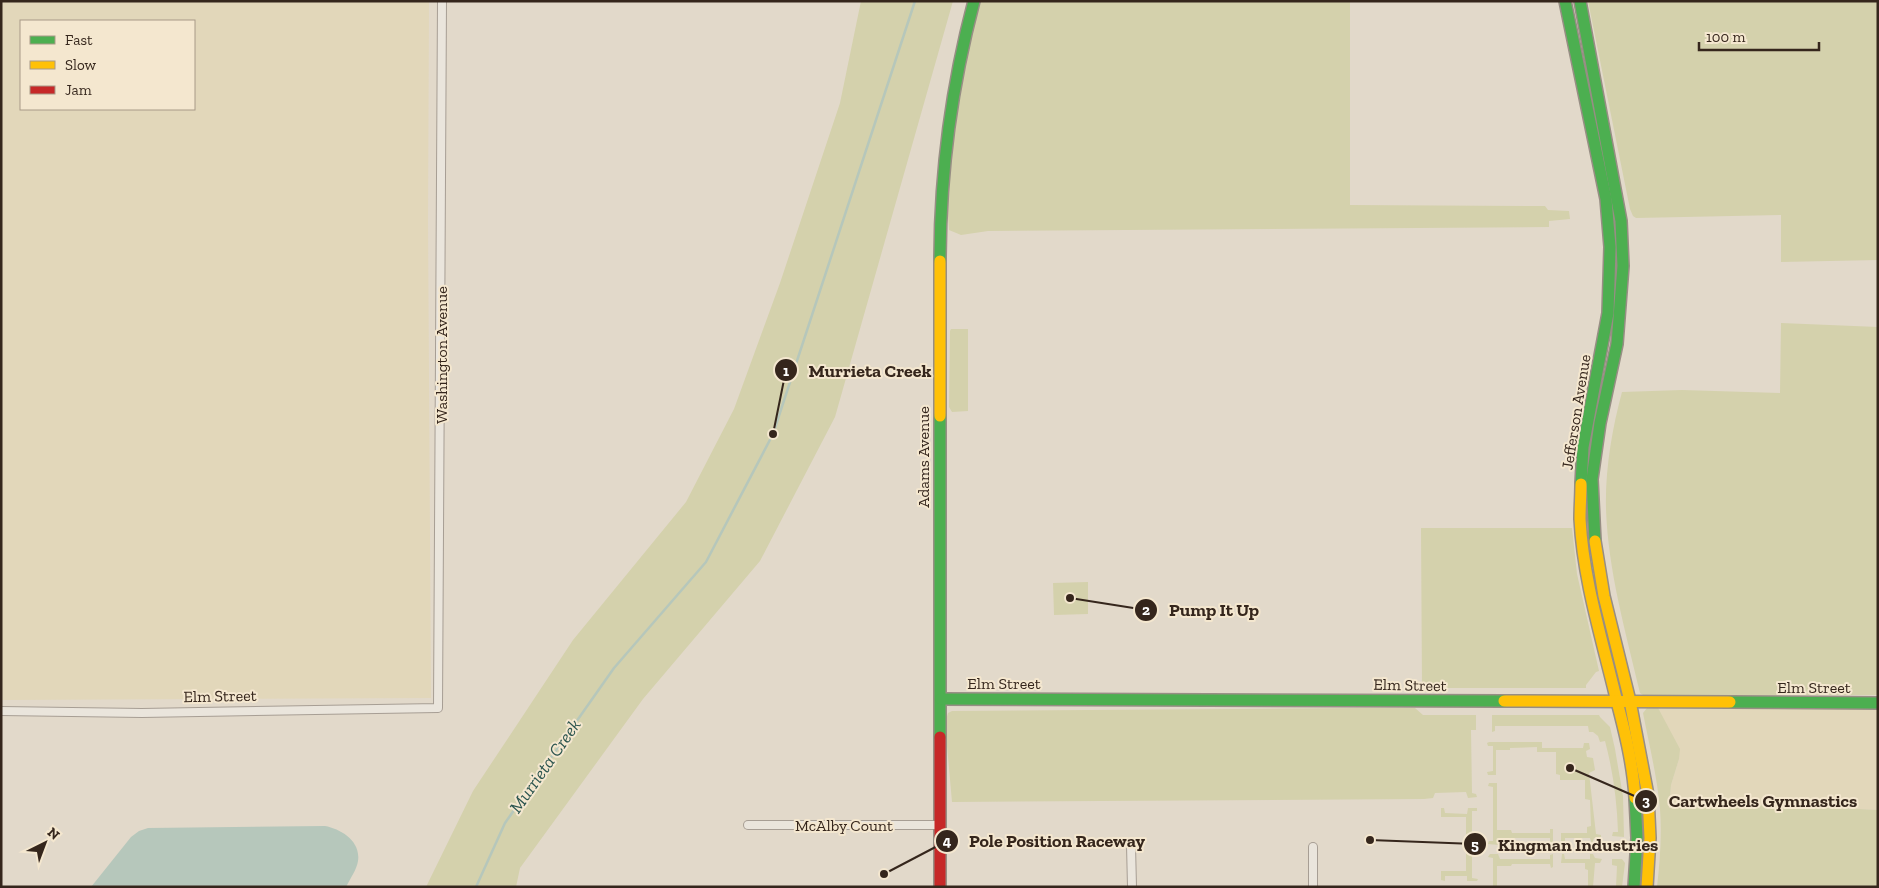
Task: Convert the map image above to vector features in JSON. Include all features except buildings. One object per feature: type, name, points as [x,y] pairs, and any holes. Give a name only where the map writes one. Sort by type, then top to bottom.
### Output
[{"type":"main road","name":"Adams Avenue","points":[[940,887],[940,209],[942,160],[952,90],[974,1]]},
{"type":"main road","name":"Jefferson Avenue","points":[[1565,1],[1606,199],[1610,247],[1608,313],[1583,447],[1580,496],[1583,549],[1593,606],[1626,738],[1634,780],[1637,838],[1634,887]]},
{"type":"main road","points":[[1572,1],[1577,19],[1586,37]]},
{"type":"main road","name":"Jefferson Avenue","points":[[1580,1],[1621,221],[1623,266],[1617,344],[1600,422],[1592,479],[1592,510],[1604,596],[1630,701],[1648,795],[1650,838],[1647,887]]},
{"type":"main road","points":[[1583,447],[1587,450],[1588,455],[1588,489],[1592,510]]},
{"type":"main road","name":"Elm Street","points":[[941,699],[1878,703]]},
{"type":"street","name":"Washington Avenue","points":[[438,708],[442,1]]},
{"type":"street","name":"Elm Street","points":[[1,711],[142,713],[438,708]]},
{"type":"street","name":"McAlby Count","points":[[748,825],[940,825]]},
{"type":"street","points":[[1131,846],[1132,887]]},
{"type":"street","points":[[1313,847],[1313,887]]},
{"type":"shaded area","points":[[1,1],[429,1],[428,221],[431,698],[1,700]]},
{"type":"shaded area","points":[[861,1],[953,1],[835,417],[760,561],[643,699],[520,868],[516,887],[426,887],[473,791],[573,640],[686,502],[734,409],[780,283],[840,103]]},
{"type":"shaded area","points":[[981,1],[1350,1],[1350,205],[1545,206],[1548,210],[1569,211],[1570,219],[1549,221],[1549,227],[988,231],[961,235],[949,230],[947,203],[948,163],[953,118],[964,63]]},
{"type":"shaded area","points":[[1588,1],[1878,1],[1878,260],[1781,262],[1781,215],[1636,218],[1633,216],[1630,209]]},
{"type":"shaded area","points":[[1781,323],[1878,327],[1878,695],[1643,695],[1640,693],[1618,602],[1607,532],[1606,494],[1608,465],[1612,435],[1622,392],[1682,390],[1780,393]]},
{"type":"shaded area","points":[[951,329],[968,329],[968,411],[952,412],[949,407]]},
{"type":"shaded area","points":[[1421,528],[1572,528],[1577,574],[1599,671],[1596,672],[1586,685],[1586,688],[1422,688]]},
{"type":"shaded area","points":[[1088,582],[1088,614],[1054,615],[1053,583]]},
{"type":"shaded area","points":[[1657,706],[1878,706],[1878,810],[1783,805],[1669,808],[1671,785],[1679,759],[1677,744]]},
{"type":"shaded area","points":[[1657,706],[1680,749],[1671,785],[1669,808],[1783,805],[1878,810],[1878,887],[1657,887],[1661,828],[1660,809],[1655,772],[1643,713],[1647,708]]},
{"type":"shaded area","points":[[1415,708],[1423,715],[1476,715],[1476,730],[1471,730],[1472,793],[1476,794],[1477,797],[1468,798],[1466,792],[1435,793],[1433,798],[1424,799],[952,802],[945,723],[948,713],[952,711]]},
{"type":"shaded area","points":[[1492,715],[1599,715],[1610,727],[1615,749],[1623,796],[1624,837],[1612,836],[1613,832],[1618,832],[1617,809],[1605,741],[1600,742],[1598,736],[1593,732],[1589,732],[1588,726],[1495,726],[1495,731],[1492,732]]},
{"type":"shaded area","points":[[1542,742],[1542,748],[1583,748],[1584,743],[1589,743],[1590,749],[1586,751],[1587,757],[1593,758],[1595,770],[1589,773],[1596,834],[1601,835],[1601,837],[1594,838],[1592,844],[1590,838],[1565,838],[1565,843],[1561,842],[1561,833],[1587,833],[1587,827],[1591,826],[1590,800],[1585,799],[1585,780],[1560,780],[1560,775],[1556,774],[1556,752],[1537,752],[1537,747],[1496,750],[1496,775],[1488,775],[1487,772],[1493,771],[1493,746],[1488,746],[1487,743]]},
{"type":"shaded area","points":[[1489,783],[1497,783],[1497,830],[1511,830],[1512,833],[1550,833],[1550,829],[1553,829],[1553,844],[1550,843],[1550,838],[1500,838],[1499,845],[1488,844],[1489,841],[1493,841],[1493,787],[1488,786]]},
{"type":"shaded area","points":[[1441,808],[1444,808],[1445,813],[1467,814],[1468,808],[1477,808],[1477,811],[1472,811],[1472,878],[1478,879],[1477,881],[1467,881],[1467,876],[1445,876],[1445,881],[1441,880],[1441,871],[1466,871],[1466,817],[1441,817]]},
{"type":"shaded area","points":[[325,826],[349,837],[356,848],[358,861],[346,887],[91,887],[131,837],[139,831],[148,828]]},
{"type":"shaded area","points":[[1490,854],[1498,854],[1500,859],[1550,859],[1550,855],[1553,854],[1553,867],[1551,868],[1550,864],[1497,866],[1497,887],[1493,887],[1493,858],[1488,857]]},
{"type":"shaded area","points":[[1562,854],[1564,854],[1565,859],[1590,859],[1590,854],[1593,854],[1595,858],[1602,859],[1600,863],[1595,863],[1593,887],[1588,887],[1588,870],[1585,869],[1585,863],[1561,863]]},
{"type":"shaded area","points":[[1612,859],[1622,859],[1625,863],[1622,887],[1616,887],[1617,866],[1612,865]]},
{"type":"waterway","name":"Murrieta Creek","points":[[476,887],[505,823],[614,668],[706,562],[773,434],[915,1]]},
{"type":"traffic: fast","points":[[940,261],[942,195],[948,130],[959,66],[974,1]]},
{"type":"traffic: fast","points":[[1565,1],[1606,199],[1610,247],[1608,313],[1583,447],[1581,484]]},
{"type":"traffic: fast","points":[[1580,1],[1621,221],[1623,266],[1617,344],[1600,423],[1592,479],[1595,541]]},
{"type":"traffic: fast","points":[[940,416],[940,737]]},
{"type":"traffic: fast","points":[[941,699],[1504,701]]},
{"type":"traffic: fast","points":[[1730,702],[1878,703]]},
{"type":"traffic: fast","points":[[1634,887],[1637,838],[1635,798]]},
{"type":"traffic: slow","points":[[940,261],[940,416]]},
{"type":"traffic: slow","points":[[1581,484],[1580,519],[1585,563],[1593,607],[1628,746],[1635,798]]},
{"type":"traffic: slow","points":[[1595,541],[1604,596],[1630,701],[1648,795],[1650,838],[1647,887]]},
{"type":"traffic: slow","points":[[1504,701],[1730,702]]},
{"type":"traffic: jam","points":[[940,737],[940,887]]},
{"type":"place","name":"Murrieta Creek","points":[[773,434]]},
{"type":"place","name":"Pump It Up","points":[[1070,598]]},
{"type":"place","name":"Cartwheels Gymnastics","points":[[1570,768]]},
{"type":"place","name":"Kingman Industries","points":[[1370,840]]},
{"type":"place","name":"Pole Position Raceway","points":[[884,874]]}]
